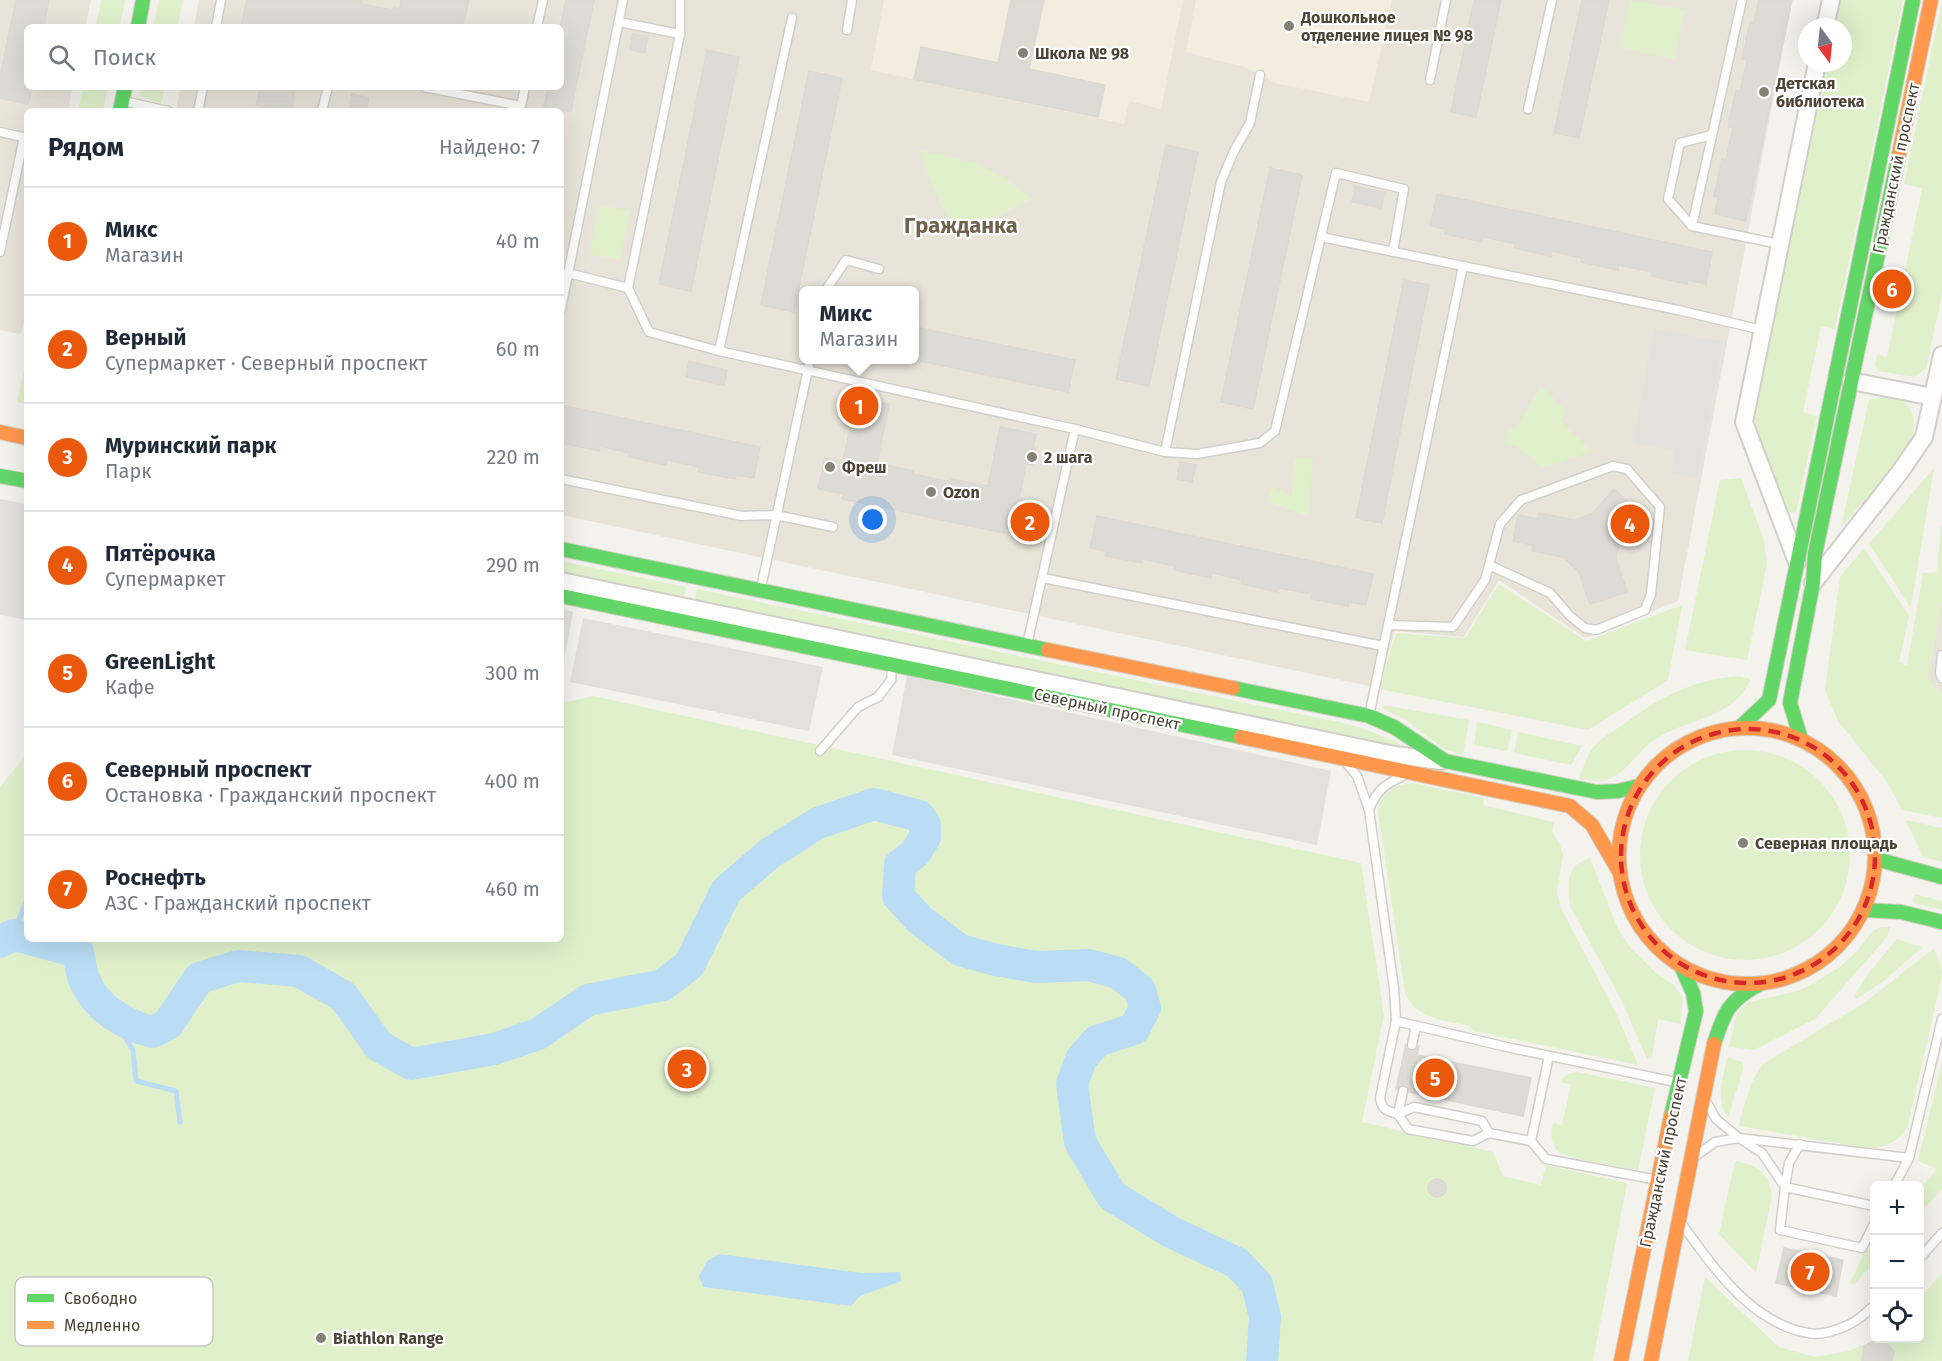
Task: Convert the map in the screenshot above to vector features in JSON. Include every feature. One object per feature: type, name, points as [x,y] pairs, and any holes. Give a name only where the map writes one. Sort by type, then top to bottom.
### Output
[{"type":"main road","points":[[139,24],[143,0]]},
{"type":"main road","name":"Гражданский проспект","points":[[1739,728],[1769,700],[1913,0]]},
{"type":"main road","name":"Гражданский проспект","points":[[1801,740],[1790,703],[1813,583],[1815,554],[1931,0]]},
{"type":"main road","points":[[0,432],[24,437]]},
{"type":"main road","points":[[0,476],[24,480]]},
{"type":"main road","name":"Северный проспект","points":[[564,550],[1369,716],[1394,727],[1445,761],[1597,792],[1618,791],[1639,786]]},
{"type":"main road","name":"Северный проспект","points":[[564,597],[1570,806],[1592,825],[1620,873]]},
{"type":"main road","points":[[1760,728],[1781,732],[1801,740],[1833,760],[1857,788],[1872,822],[1876,859],[1873,885],[1864,910],[1847,938],[1822,961],[1793,976],[1761,984],[1733,984],[1715,980],[1681,966],[1658,949],[1640,927],[1627,901],[1620,873],[1621,831],[1639,786],[1663,759],[1680,747],[1718,731],[1760,728]]},
{"type":"main road","points":[[1876,859],[1942,877]]},
{"type":"main road","points":[[1864,910],[1901,912],[1942,922]]},
{"type":"main road","name":"Гражданский проспект","points":[[1621,1361],[1678,1083],[1696,1011],[1696,1000],[1692,987],[1681,966]]},
{"type":"main road","name":"Гражданский проспект","points":[[1651,1361],[1713,1048],[1723,1015],[1729,1004],[1740,994],[1761,984]]},
{"type":"street","points":[[1827,18],[1830,0]]},
{"type":"street","points":[[1797,562],[1744,422],[1815,72]]},
{"type":"street","points":[[1851,381],[1933,397],[1941,361]]},
{"type":"street","name":"Гражданский проспект","points":[[1813,583],[1900,472],[1924,437],[1933,397]]},
{"type":"street","name":"Северный проспект","points":[[564,582],[1395,755],[1445,761]]},
{"type":"lane","points":[[217,24],[221,0]]},
{"type":"lane","points":[[538,24],[543,0]]},
{"type":"lane","points":[[564,294],[623,0]]},
{"type":"lane","points":[[680,0],[680,34],[628,288],[650,332],[719,351],[1075,429],[1165,452],[1197,454],[1260,443],[1275,431],[1336,172],[1404,189],[1393,252]]},
{"type":"lane","points":[[847,30],[852,0]]},
{"type":"lane","points":[[1430,80],[1446,0]]},
{"type":"lane","points":[[1528,109],[1552,0]]},
{"type":"lane","points":[[1692,226],[1742,0]]},
{"type":"lane","points":[[719,351],[792,18]]},
{"type":"lane","points":[[619,22],[680,34]]},
{"type":"lane","points":[[1165,452],[1221,182],[1234,151],[1250,123],[1260,75]]},
{"type":"lane","points":[[199,108],[202,90]]},
{"type":"lane","points":[[323,108],[327,90]]},
{"type":"lane","points":[[439,90],[521,106],[524,90]]},
{"type":"lane","points":[[123,100],[156,108]]},
{"type":"lane","points":[[0,132],[24,138]]},
{"type":"lane","points":[[1712,135],[1680,143],[1668,199],[1692,226],[1779,244]]},
{"type":"lane","points":[[0,252],[24,147]]},
{"type":"lane","points":[[1321,237],[1744,324],[1762,330]]},
{"type":"lane","points":[[829,286],[846,260],[879,269]]},
{"type":"lane","points":[[1369,716],[1463,266]]},
{"type":"lane","points":[[568,273],[628,288]]},
{"type":"lane","points":[[760,590],[809,364]]},
{"type":"lane","points":[[1027,645],[1075,429]]},
{"type":"lane","points":[[1388,625],[1453,627],[1485,580],[1489,565],[1500,524],[1521,500],[1613,466],[1627,469],[1659,507],[1651,594],[1645,610],[1596,630],[1585,628],[1570,616],[1550,593],[1489,565]]},
{"type":"lane","points":[[564,480],[742,516],[776,515],[833,527]]},
{"type":"lane","points":[[1042,578],[1383,646]]},
{"type":"lane","points":[[1942,655],[1940,673],[1942,678]]},
{"type":"lane","points":[[820,751],[858,707],[878,697],[891,680],[893,664]]},
{"type":"lane","points":[[1343,759],[1357,776],[1369,810],[1394,988],[1396,1021],[1380,1098],[1382,1105],[1386,1111],[1398,1114],[1414,1107],[1482,1121],[1489,1133]]},
{"type":"lane","points":[[1369,810],[1376,795],[1386,784],[1412,772]]},
{"type":"lane","points":[[1928,919],[1942,933]]},
{"type":"lane","points":[[1896,1181],[1909,1158],[1942,1019]]},
{"type":"lane","points":[[1396,1021],[1678,1083]]},
{"type":"lane","points":[[1412,1045],[1416,1026]]},
{"type":"lane","points":[[1531,1141],[1549,1056]]},
{"type":"lane","points":[[1403,1091],[1398,1114],[1408,1129],[1473,1141],[1489,1133],[1531,1141],[1546,1158],[1659,1180]]},
{"type":"lane","points":[[1704,1097],[1716,1119],[1739,1138],[1762,1152],[1785,1188],[1870,1205]]},
{"type":"lane","points":[[1692,1158],[1715,1142],[1739,1138],[1909,1158]]},
{"type":"lane","points":[[1800,1144],[1788,1163],[1780,1230],[1862,1248],[1870,1233]]},
{"type":"lane","points":[[1679,1220],[1704,1254],[1743,1299],[1777,1322],[1809,1334],[1827,1332],[1851,1325],[1870,1310]]},
{"type":"lane","points":[[1924,1253],[1942,1233]]},
{"type":"highlighted area","points":[[1739,728],[1781,732],[1832,760],[1857,788],[1872,822],[1876,859],[1873,885],[1847,938],[1822,961],[1793,976],[1761,984],[1706,978],[1658,949],[1640,927],[1620,873],[1621,831],[1639,786],[1680,747]]},
{"type":"shaded area","points":[[0,0],[91,0],[86,24],[24,24],[24,90],[72,90],[69,108],[24,108],[24,320],[21,334],[0,330]]},
{"type":"shaded area","points":[[199,0],[1792,0],[1678,601],[1585,638],[1499,580],[1464,637],[1395,631],[1378,688],[564,516],[564,108],[177,108],[180,90],[564,90],[564,24],[195,24]]},
{"type":"shaded area","name":"Школа № 98","points":[[884,0],[1183,0],[1161,109],[1129,101],[1124,124],[871,70]]},
{"type":"shaded area","name":"Дошкольное отделение лицея № 98","points":[[1196,0],[1392,0],[1369,102],[1275,83],[1245,67],[1186,52]]},
{"type":"shaded area","points":[[1654,329],[1723,341],[1698,478],[1671,473],[1674,450],[1633,443]]},
{"type":"shaded area","points":[[0,499],[24,503],[24,619],[0,615]]},
{"type":"shaded area","points":[[1942,600],[1942,694],[1927,680]]},
{"type":"shaded area","points":[[564,610],[573,612],[564,662]]},
{"type":"shaded area","points":[[583,618],[823,667],[809,731],[570,682]]},
{"type":"shaded area","points":[[907,676],[1331,771],[1317,845],[892,755]]},
{"type":"green space","points":[[101,0],[125,0],[121,24],[97,24]]},
{"type":"green space","points":[[159,0],[183,0],[178,24],[154,24]]},
{"type":"green space","points":[[1630,0],[1685,10],[1674,59],[1620,48]]},
{"type":"green space","points":[[1840,0],[1903,0],[1835,329],[1821,326],[1803,412],[1817,416],[1796,512],[1785,513],[1755,424],[1756,404],[1825,72],[1852,72],[1852,18],[1836,18]]},
{"type":"green space","points":[[1942,1],[1942,294],[1926,369],[1914,377],[1878,371],[1875,365],[1877,355],[1887,357],[1922,188],[1904,184]]},
{"type":"green space","points":[[82,90],[107,90],[104,108],[79,108]]},
{"type":"green space","points":[[140,90],[164,90],[161,104],[139,95]]},
{"type":"green space","points":[[920,150],[978,164],[1011,182],[1032,199],[966,233],[949,217],[942,206]]},
{"type":"green space","points":[[600,205],[630,211],[620,260],[590,254]]},
{"type":"green space","points":[[24,370],[24,403],[17,402]]},
{"type":"green space","points":[[1541,386],[1566,411],[1559,420],[1592,451],[1544,468],[1515,446],[1504,442],[1506,433],[1520,422]]},
{"type":"green space","points":[[1897,398],[1908,406],[1913,417],[1913,435],[1905,451],[1879,485],[1841,527],[1869,400]]},
{"type":"green space","points":[[1294,458],[1313,459],[1308,516],[1267,502],[1272,487],[1292,496]]},
{"type":"green space","points":[[1934,468],[1911,608],[1869,544]]},
{"type":"green space","points":[[1741,478],[1764,540],[1767,564],[1747,660],[1685,650],[1720,480]]},
{"type":"green space","points":[[1941,525],[1942,600],[1927,679],[1942,694],[1942,818],[1902,810],[1887,782],[1838,721],[1825,690],[1840,577],[1864,548],[1909,616],[1899,662],[1907,666],[1923,573],[1937,572]]},
{"type":"green space","points":[[564,562],[686,587],[683,602],[564,577]]},
{"type":"green space","points":[[1499,584],[1586,641],[1682,605],[1668,680],[1588,730],[1379,689],[1396,633],[1465,638]]},
{"type":"green space","points":[[697,589],[1343,723],[1399,743],[1400,748],[694,603]]},
{"type":"green space","points":[[1739,676],[1751,679],[1733,703],[1656,739],[1623,770],[1607,780],[1579,779],[1595,745],[1649,707],[1691,686],[1706,681]]},
{"type":"green space","points":[[593,696],[1361,863],[1384,1015],[1362,1122],[1493,1152],[1503,1176],[1541,1185],[1546,1165],[1627,1183],[1593,1361],[0,1361],[0,787],[24,758],[24,942],[564,942],[564,702]]},
{"type":"green space","points":[[1383,705],[1469,720],[1463,755],[1442,748],[1406,720],[1382,708]]},
{"type":"green space","points":[[1477,722],[1512,730],[1507,751],[1474,745]]},
{"type":"green space","points":[[1518,732],[1582,746],[1571,765],[1514,753]]},
{"type":"green space","points":[[1745,750],[1765,752],[1794,762],[1812,774],[1826,788],[1842,815],[1848,835],[1850,855],[1848,875],[1838,904],[1826,922],[1812,936],[1785,952],[1765,958],[1745,960],[1725,958],[1696,948],[1678,936],[1664,922],[1648,895],[1642,875],[1640,855],[1642,835],[1652,806],[1664,788],[1678,774],[1705,758],[1725,752]]},
{"type":"green space","points":[[1412,783],[1484,798],[1483,805],[1554,822],[1552,832],[1563,855],[1557,893],[1561,908],[1618,1017],[1638,1065],[1474,1031],[1470,1026],[1424,1014],[1410,1002],[1405,993],[1378,811],[1385,794],[1394,788]]},
{"type":"green space","points":[[1906,820],[1942,828],[1942,862],[1923,857]]},
{"type":"green space","points":[[1590,858],[1617,927],[1629,946],[1656,973],[1674,985],[1683,998],[1680,1024],[1658,1019],[1652,1058],[1647,1059],[1622,1001],[1570,906],[1568,890],[1572,870],[1582,861]]},
{"type":"green space","points":[[1915,894],[1942,901],[1942,910],[1913,903]]},
{"type":"green space","points":[[1890,927],[1887,937],[1815,1019],[1754,1050],[1729,1047],[1739,1010],[1749,1002],[1798,991],[1814,983],[1841,966],[1874,930]]},
{"type":"green space","points":[[1897,939],[1922,947],[1884,981],[1856,999],[1854,996],[1869,973]]},
{"type":"green space","points":[[1934,948],[1942,970],[1941,981],[1907,1129],[1899,1137],[1887,1145],[1871,1149],[1739,1126],[1751,1085],[1763,1064],[1864,1003]]},
{"type":"green space","points":[[1727,1057],[1742,1062],[1743,1069],[1728,1118],[1721,1096]]},
{"type":"green space","points":[[1942,1062],[1942,1189],[1924,1209],[1924,1184],[1937,1169],[1918,1161]]},
{"type":"green space","points":[[1578,1072],[1655,1088],[1638,1170],[1571,1156],[1557,1150],[1553,1144],[1553,1123],[1562,1125],[1571,1085],[1561,1082],[1565,1076]]},
{"type":"green space","points":[[1735,1161],[1751,1165],[1762,1172],[1768,1181],[1772,1195],[1756,1273],[1719,1234]]},
{"type":"green space","points":[[1870,1247],[1870,1267],[1854,1285],[1850,1283],[1863,1255]]},
{"type":"green space","points":[[1942,1273],[1942,1361],[1688,1361],[1705,1277],[1779,1347],[1815,1357],[1849,1351],[1870,1342],[1924,1343],[1924,1293]]},
{"type":"water","points":[[719,1254],[861,1273],[900,1272],[901,1281],[860,1296],[851,1306],[703,1287],[699,1276],[707,1261]]},
{"type":"building","points":[[16,0],[49,0],[45,24],[24,24],[24,90],[31,90],[28,104],[0,98],[0,77]]},
{"type":"building","points":[[247,0],[362,0],[361,4],[393,10],[394,8],[400,9],[401,0],[469,0],[464,24],[242,24]]},
{"type":"building","points":[[566,0],[594,0],[571,111],[564,111],[564,108],[544,108],[547,90],[564,90],[564,24],[561,23]]},
{"type":"building","points":[[1011,0],[1044,0],[1029,69],[1105,85],[1098,117],[914,79],[921,47],[998,63]]},
{"type":"building","points":[[1474,0],[1501,0],[1476,117],[1451,112]]},
{"type":"building","points":[[1582,0],[1609,0],[1579,138],[1554,133]]},
{"type":"building","points":[[1759,0],[1792,0],[1746,221],[1715,214],[1718,197],[1714,196],[1722,159],[1726,160],[1733,128],[1728,127],[1736,90],[1740,91],[1747,60],[1742,59],[1750,22],[1754,23]]},
{"type":"building","points":[[633,34],[648,37],[645,53],[630,50]]},
{"type":"building","points":[[707,50],[739,57],[691,291],[659,284]]},
{"type":"building","points":[[809,71],[842,78],[794,312],[761,305]]},
{"type":"building","points":[[259,90],[295,90],[292,108],[256,105]]},
{"type":"building","points":[[352,94],[369,98],[367,108],[349,108]]},
{"type":"building","points":[[1166,145],[1198,152],[1149,386],[1116,379]]},
{"type":"building","points":[[1270,168],[1302,175],[1253,409],[1221,402]]},
{"type":"building","points":[[1355,186],[1384,192],[1381,208],[1352,202]]},
{"type":"building","points":[[1437,194],[1712,252],[1706,284],[1688,280],[1687,284],[1651,276],[1652,272],[1619,265],[1618,270],[1581,262],[1582,258],[1552,251],[1551,256],[1514,248],[1515,244],[1483,237],[1482,242],[1445,234],[1446,229],[1430,226]]},
{"type":"building","points":[[1404,280],[1429,285],[1382,523],[1356,518]]},
{"type":"building","points":[[919,328],[1075,360],[1068,392],[919,361]]},
{"type":"building","points":[[689,361],[727,370],[724,385],[686,377]]},
{"type":"building","points":[[853,396],[889,404],[877,463],[913,471],[912,474],[951,482],[952,479],[988,486],[1000,427],[1036,434],[1032,465],[1026,464],[1019,499],[1035,502],[1028,533],[1005,528],[1004,533],[842,499],[843,494],[818,489],[825,458],[843,462],[850,428],[844,426]]},
{"type":"building","points":[[564,406],[760,447],[754,478],[736,475],[735,479],[698,472],[699,467],[667,460],[666,465],[629,457],[630,453],[599,446],[599,451],[564,444]]},
{"type":"building","points":[[1180,462],[1196,465],[1192,482],[1177,479]]},
{"type":"building","points":[[1614,489],[1642,514],[1620,539],[1616,558],[1627,592],[1590,604],[1579,572],[1563,557],[1532,551],[1533,545],[1513,541],[1518,515],[1538,519],[1539,513],[1574,520],[1592,514]]},
{"type":"building","points":[[1097,516],[1373,574],[1366,605],[1348,602],[1348,606],[1311,599],[1312,594],[1279,588],[1278,592],[1241,584],[1242,580],[1212,573],[1211,578],[1174,570],[1175,566],[1143,559],[1142,563],[1105,556],[1106,551],[1090,548]]},
{"type":"building","points":[[1406,1044],[1407,1049],[1411,1051],[1419,1046],[1417,1055],[1531,1078],[1523,1116],[1409,1092],[1408,1087],[1404,1085],[1396,1089]]},
{"type":"building","points":[[1437,1179],[1443,1182],[1446,1188],[1443,1194],[1437,1197],[1431,1194],[1428,1188],[1431,1182]]},
{"type":"building","points":[[1784,1248],[1843,1260],[1836,1296],[1776,1283]]},
{"type":"building","points":[[1870,1343],[1887,1343],[1894,1352],[1892,1361],[1862,1361],[1864,1346]]},
{"type":"waterway","points":[[41,942],[78,952],[84,979],[95,999],[122,1020],[153,1032],[168,1024],[199,978],[238,966],[299,971],[343,996],[379,1046],[411,1064],[494,1049],[538,1034],[588,1000],[663,985],[689,965],[726,891],[770,853],[818,823],[874,804],[919,816],[925,825],[925,837],[915,853],[900,865],[898,896],[920,920],[960,950],[996,960],[1036,967],[1089,965],[1118,973],[1140,990],[1145,1008],[1134,1029],[1097,1041],[1081,1059],[1072,1084],[1080,1142],[1112,1196],[1171,1232],[1237,1263],[1257,1284],[1265,1317],[1262,1361]]},
{"type":"waterway","points":[[13,935],[24,907]]},
{"type":"waterway","points":[[0,942],[13,935],[24,937]]},
{"type":"waterway","points":[[119,1020],[119,1027],[133,1050],[136,1081],[176,1091],[180,1122]]},
{"type":"traffic: fast","points":[[139,24],[143,0]]},
{"type":"traffic: fast","points":[[1739,728],[1769,700],[1913,0]]},
{"type":"traffic: fast","points":[[121,108],[124,90]]},
{"type":"traffic: fast","points":[[1801,739],[1790,703],[1813,583],[1815,554],[1899,154]]},
{"type":"traffic: fast","points":[[0,476],[24,480]]},
{"type":"traffic: fast","points":[[564,550],[1048,650]]},
{"type":"traffic: fast","points":[[564,597],[1241,737]]},
{"type":"traffic: fast","points":[[1233,688],[1369,716],[1394,727],[1445,761],[1597,792],[1618,791],[1639,786]]},
{"type":"traffic: fast","points":[[1876,859],[1942,877]]},
{"type":"traffic: fast","points":[[1864,910],[1901,912],[1942,922]]},
{"type":"traffic: fast","points":[[1671,1116],[1696,1011],[1693,993],[1681,966]]},
{"type":"traffic: fast","points":[[1714,1044],[1729,1008],[1741,996],[1760,984]]},
{"type":"traffic: slow","points":[[1899,154],[1931,0]]},
{"type":"traffic: slow","points":[[0,432],[24,437]]},
{"type":"traffic: slow","points":[[1048,650],[1233,688]]},
{"type":"traffic: slow","points":[[1747,728],[1784,734],[1807,743],[1828,757],[1846,775],[1865,807],[1872,831],[1875,856],[1869,893],[1860,916],[1846,937],[1828,955],[1796,974],[1772,981],[1747,984],[1710,978],[1687,969],[1666,955],[1648,937],[1629,905],[1622,881],[1619,856],[1625,819],[1634,796],[1648,775],[1666,757],[1698,738],[1722,731],[1747,728]]},
{"type":"traffic: slow","points":[[1241,737],[1570,806],[1592,825],[1620,873]]},
{"type":"traffic: slow","points":[[1651,1361],[1714,1044]]},
{"type":"traffic: slow","points":[[1621,1361],[1671,1116]]},
{"type":"place","name":"Дошкольное отделение лицея № 98","points":[[1289,26]]},
{"type":"place","name":"Школа № 98","points":[[1023,53]]},
{"type":"place","name":"Детская библиотека","points":[[1764,92]]},
{"type":"place","name":"Северный проспект","points":[[1892,289]]},
{"type":"place","name":"Микс","points":[[859,406]]},
{"type":"place","name":"2 шага","points":[[1032,457]]},
{"type":"place","name":"Фреш","points":[[830,467]]},
{"type":"place","name":"Ozon","points":[[931,492]]},
{"type":"place","name":"Верный","points":[[1030,522]]},
{"type":"place","name":"Пятёрочка","points":[[1630,524]]},
{"type":"place","name":"Северная площадь","points":[[1743,843]]},
{"type":"place","name":"Муринский парк","points":[[687,1069]]},
{"type":"place","name":"GreenLight","points":[[1435,1078]]},
{"type":"place","name":"Роснефть","points":[[1810,1272]]},
{"type":"place","name":"Biathlon Range","points":[[321,1338]]},
{"type":"district","name":"Гражданка","points":[[961,225]]}]
